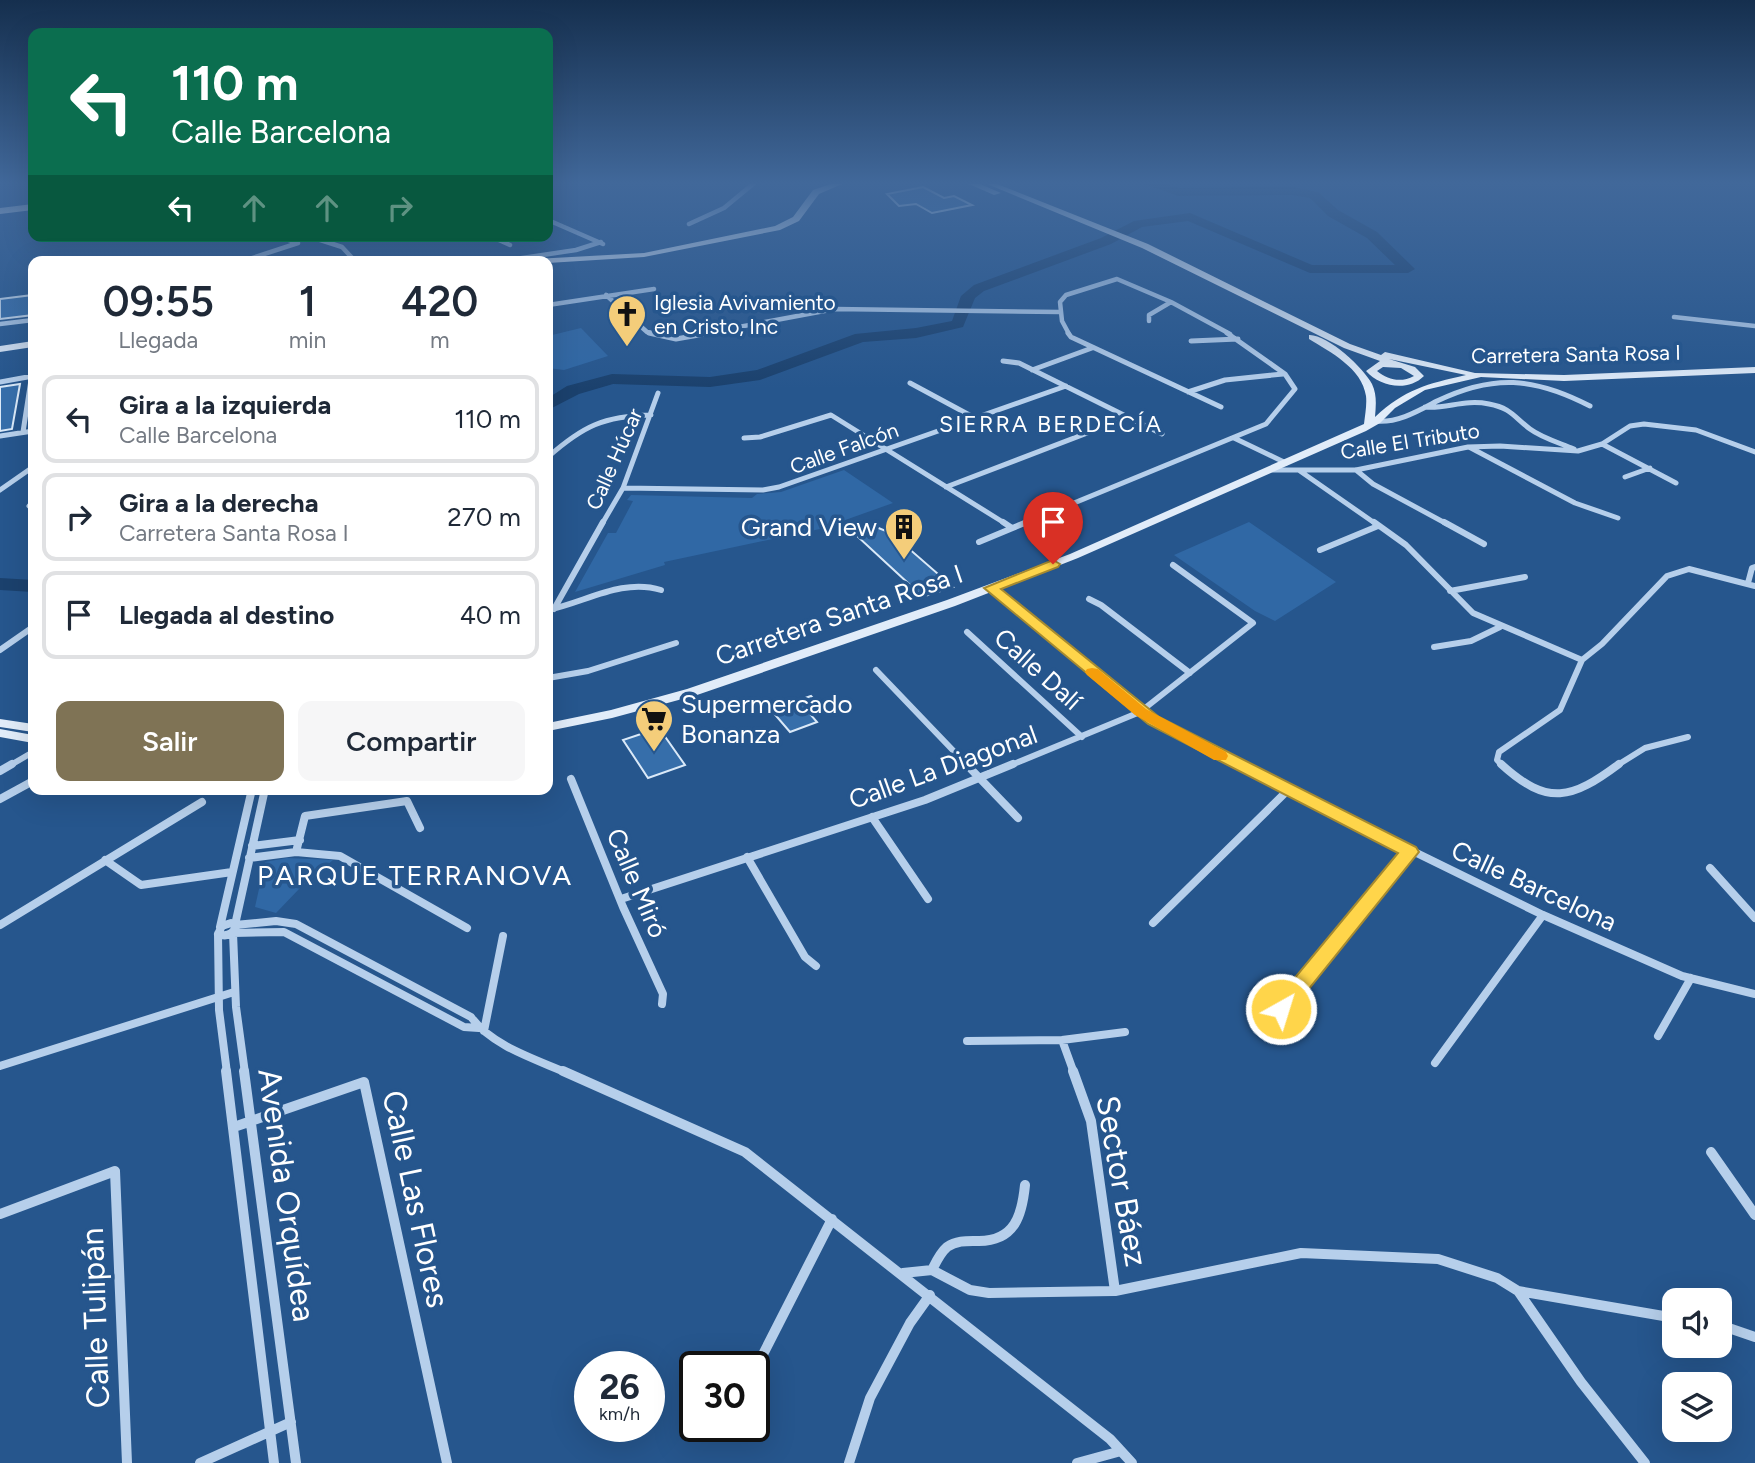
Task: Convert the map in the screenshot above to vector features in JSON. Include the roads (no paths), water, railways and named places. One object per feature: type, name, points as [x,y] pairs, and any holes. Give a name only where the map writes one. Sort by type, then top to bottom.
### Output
[{"type":"street","points":[[535,256],[559,252]]},
{"type":"street","points":[[568,258],[586,252]]},
{"type":"street","points":[[553,259],[656,252]]},
{"type":"street","points":[[1142,252],[1355,357],[1388,381],[1411,382],[1481,374]]},
{"type":"street","points":[[1158,252],[1347,346],[1408,367],[1445,373],[1481,374]]},
{"type":"street","points":[[979,542],[1266,424],[1293,395],[1294,385],[1285,374],[1239,339],[1171,302],[1117,279],[1066,295],[1060,302],[1060,312],[1065,329],[1072,337],[1221,407]]},
{"type":"street","points":[[553,304],[654,289]]},
{"type":"street","points":[[606,295],[648,332],[676,339],[835,309],[1060,312]]},
{"type":"street","points":[[1149,321],[1149,315],[1171,302]]},
{"type":"street","points":[[1674,317],[1755,326]]},
{"type":"street","points":[[0,324],[28,321]]},
{"type":"street","points":[[1325,333],[1386,355],[1481,374]]},
{"type":"street","points":[[1312,337],[1351,364],[1365,382],[1371,397],[1373,423]]},
{"type":"street","points":[[1191,341],[1239,339]]},
{"type":"street","points":[[0,349],[28,345]]},
{"type":"street","points":[[1032,370],[1092,348]]},
{"type":"street","points":[[1003,360],[1019,363],[1163,434]]},
{"type":"street","points":[[1374,373],[1381,364],[1395,364]]},
{"type":"street","points":[[1408,367],[1419,374],[1411,382]]},
{"type":"street","name":"Carretera Santa Rosa I","points":[[553,726],[612,714],[692,692],[991,588],[1074,556],[1373,423],[1392,406],[1422,388],[1481,374],[1564,378],[1755,370]]},
{"type":"street","points":[[1373,423],[1382,393],[1374,373]]},
{"type":"street","points":[[1188,392],[1225,380],[1285,374]]},
{"type":"street","points":[[0,382],[28,377]]},
{"type":"street","name":"Carretera Santa Rosa I","points":[[1373,423],[1392,393],[1411,382]]},
{"type":"street","points":[[1373,423],[1392,420],[1472,386],[1498,382],[1537,386],[1590,406]]},
{"type":"street","points":[[910,383],[975,418]]},
{"type":"street","name":"Calle Falcón","points":[[623,488],[763,490],[779,487],[1066,386]]},
{"type":"street","name":"Calle Húcar","points":[[553,606],[623,488],[659,393]]},
{"type":"street","points":[[23,432],[28,401]]},
{"type":"street","points":[[1424,407],[1434,408],[1465,401],[1490,404],[1510,410],[1531,430],[1578,451]]},
{"type":"street","points":[[553,452],[571,435],[587,425],[626,415],[651,415]]},
{"type":"street","points":[[744,438],[760,438],[831,415],[1012,528]]},
{"type":"street","points":[[946,487],[1129,417]]},
{"type":"street","name":"Calle El Tributo","points":[[1269,470],[1356,470],[1468,447],[1500,446],[1578,451],[1602,444],[1630,426],[1656,425],[1696,430],[1755,452]]},
{"type":"street","points":[[0,436],[28,431]]},
{"type":"street","points":[[1234,438],[1286,463]]},
{"type":"street","points":[[1602,444],[1676,483]]},
{"type":"street","points":[[1468,447],[1574,503],[1618,518]]},
{"type":"street","points":[[1625,477],[1650,468]]},
{"type":"street","points":[[0,490],[28,470]]},
{"type":"street","points":[[1356,470],[1373,484],[1484,544]]},
{"type":"street","points":[[1300,471],[1406,545],[1473,613],[1500,627],[1582,660]]},
{"type":"street","points":[[1320,550],[1378,526]]},
{"type":"street","name":"Calle La Diagonal","points":[[621,898],[872,817],[980,778],[1140,712],[1253,623],[1173,565]]},
{"type":"street","points":[[1688,737],[1642,749],[1575,793],[1559,794],[1539,788],[1506,769],[1497,760],[1499,752],[1560,710],[1582,660],[1602,644],[1667,576],[1689,569],[1752,584],[1752,568],[1755,567]]},
{"type":"street","points":[[1450,591],[1525,577]]},
{"type":"street","points":[[553,608],[632,586],[653,586],[660,590]]},
{"type":"street","name":"Calle Barcelona","points":[[991,588],[1140,712],[1287,791],[1543,915],[1691,978],[1755,994]]},
{"type":"street","points":[[1089,599],[1101,605],[1190,673]]},
{"type":"street","points":[[1434,647],[1471,641],[1500,627]]},
{"type":"street","points":[[0,652],[28,631]]},
{"type":"street","name":"Calle Dalí","points":[[967,632],[1082,737]]},
{"type":"street","points":[[553,677],[588,671],[676,643]]},
{"type":"street","points":[[876,670],[1018,818]]},
{"type":"street","points":[[0,723],[28,727]]},
{"type":"street","points":[[0,733],[28,738]]},
{"type":"street","points":[[0,771],[28,755]]},
{"type":"street","name":"Calle Miró","points":[[571,779],[663,994],[662,1004]]},
{"type":"street","points":[[0,799],[28,784]]},
{"type":"street","points":[[1153,923],[1287,791]]},
{"type":"street","name":"Avenida Orquídea","points":[[251,795],[219,930],[218,997],[274,1463]]},
{"type":"street","name":"Avenida Orquídea","points":[[264,795],[234,929],[234,992],[296,1463]]},
{"type":"street","points":[[296,852],[305,817],[407,801],[421,828]]},
{"type":"street","points":[[0,925],[202,802]]},
{"type":"street","points":[[872,817],[928,900]]},
{"type":"street","points":[[252,846],[300,840]]},
{"type":"street","points":[[249,859],[296,852],[340,856],[467,928]]},
{"type":"street","points":[[1281,1009],[1410,852]]},
{"type":"street","points":[[747,857],[805,957],[817,966]]},
{"type":"street","points":[[105,860],[146,886],[232,872]]},
{"type":"street","points":[[1710,868],[1755,918]]},
{"type":"street","points":[[1435,1063],[1543,915]]},
{"type":"street","points":[[219,930],[229,923],[234,929],[284,932],[464,1027],[482,1030],[518,1052],[746,1152],[903,1273],[1110,1439],[1132,1463]]},
{"type":"street","points":[[482,1030],[503,936]]},
{"type":"street","points":[[1658,1035],[1691,978]]},
{"type":"street","points":[[0,1066],[234,992]]},
{"type":"street","points":[[967,1041],[1062,1040],[1125,1032]]},
{"type":"street","name":"Sector Báez","points":[[1062,1040],[1091,1121],[1115,1291]]},
{"type":"street","name":"Calle Las Flores","points":[[233,1127],[364,1082],[447,1463]]},
{"type":"street","points":[[1711,1152],[1755,1215]]},
{"type":"street","name":"Calle Tulipán","points":[[0,1214],[115,1171],[127,1463]]},
{"type":"street","points":[[932,1270],[943,1251],[952,1244],[1002,1238],[1014,1231],[1024,1209],[1025,1185]]},
{"type":"street","points":[[765,1351],[832,1219]]},
{"type":"street","points":[[903,1273],[932,1270],[979,1292],[1115,1291],[1301,1253],[1438,1259],[1472,1269],[1518,1291],[1662,1316]]},
{"type":"street","points":[[1518,1291],[1581,1382],[1645,1463]]},
{"type":"street","points":[[849,1463],[870,1398],[910,1323],[930,1295]]},
{"type":"street","points":[[1732,1329],[1755,1338]]},
{"type":"street","points":[[200,1463],[291,1422]]},
{"type":"street","points":[[1077,1463],[1121,1451]]},
{"type":"waterway","points":[[553,402],[573,390],[612,379],[710,382],[760,375],[861,337],[916,333],[958,324],[968,296],[979,288],[1076,252]]},
{"type":"waterway","points":[[1271,252],[1310,269],[1408,269],[1390,252]]},
{"type":"waterway","points":[[0,584],[28,586]]},
{"type":"place","name":"Iglesia Avivamiento en Cristo, Inc","points":[[627,348]]},
{"type":"place","name":"Grand View","points":[[904,561]]},
{"type":"place","name":"Supermercado Bonanza","points":[[654,753]]},
{"type":"district","name":"SIERRA BERDECÍA","points":[[1051,424]]},
{"type":"district","name":"PARQUE TERRANOVA","points":[[415,875]]}]
